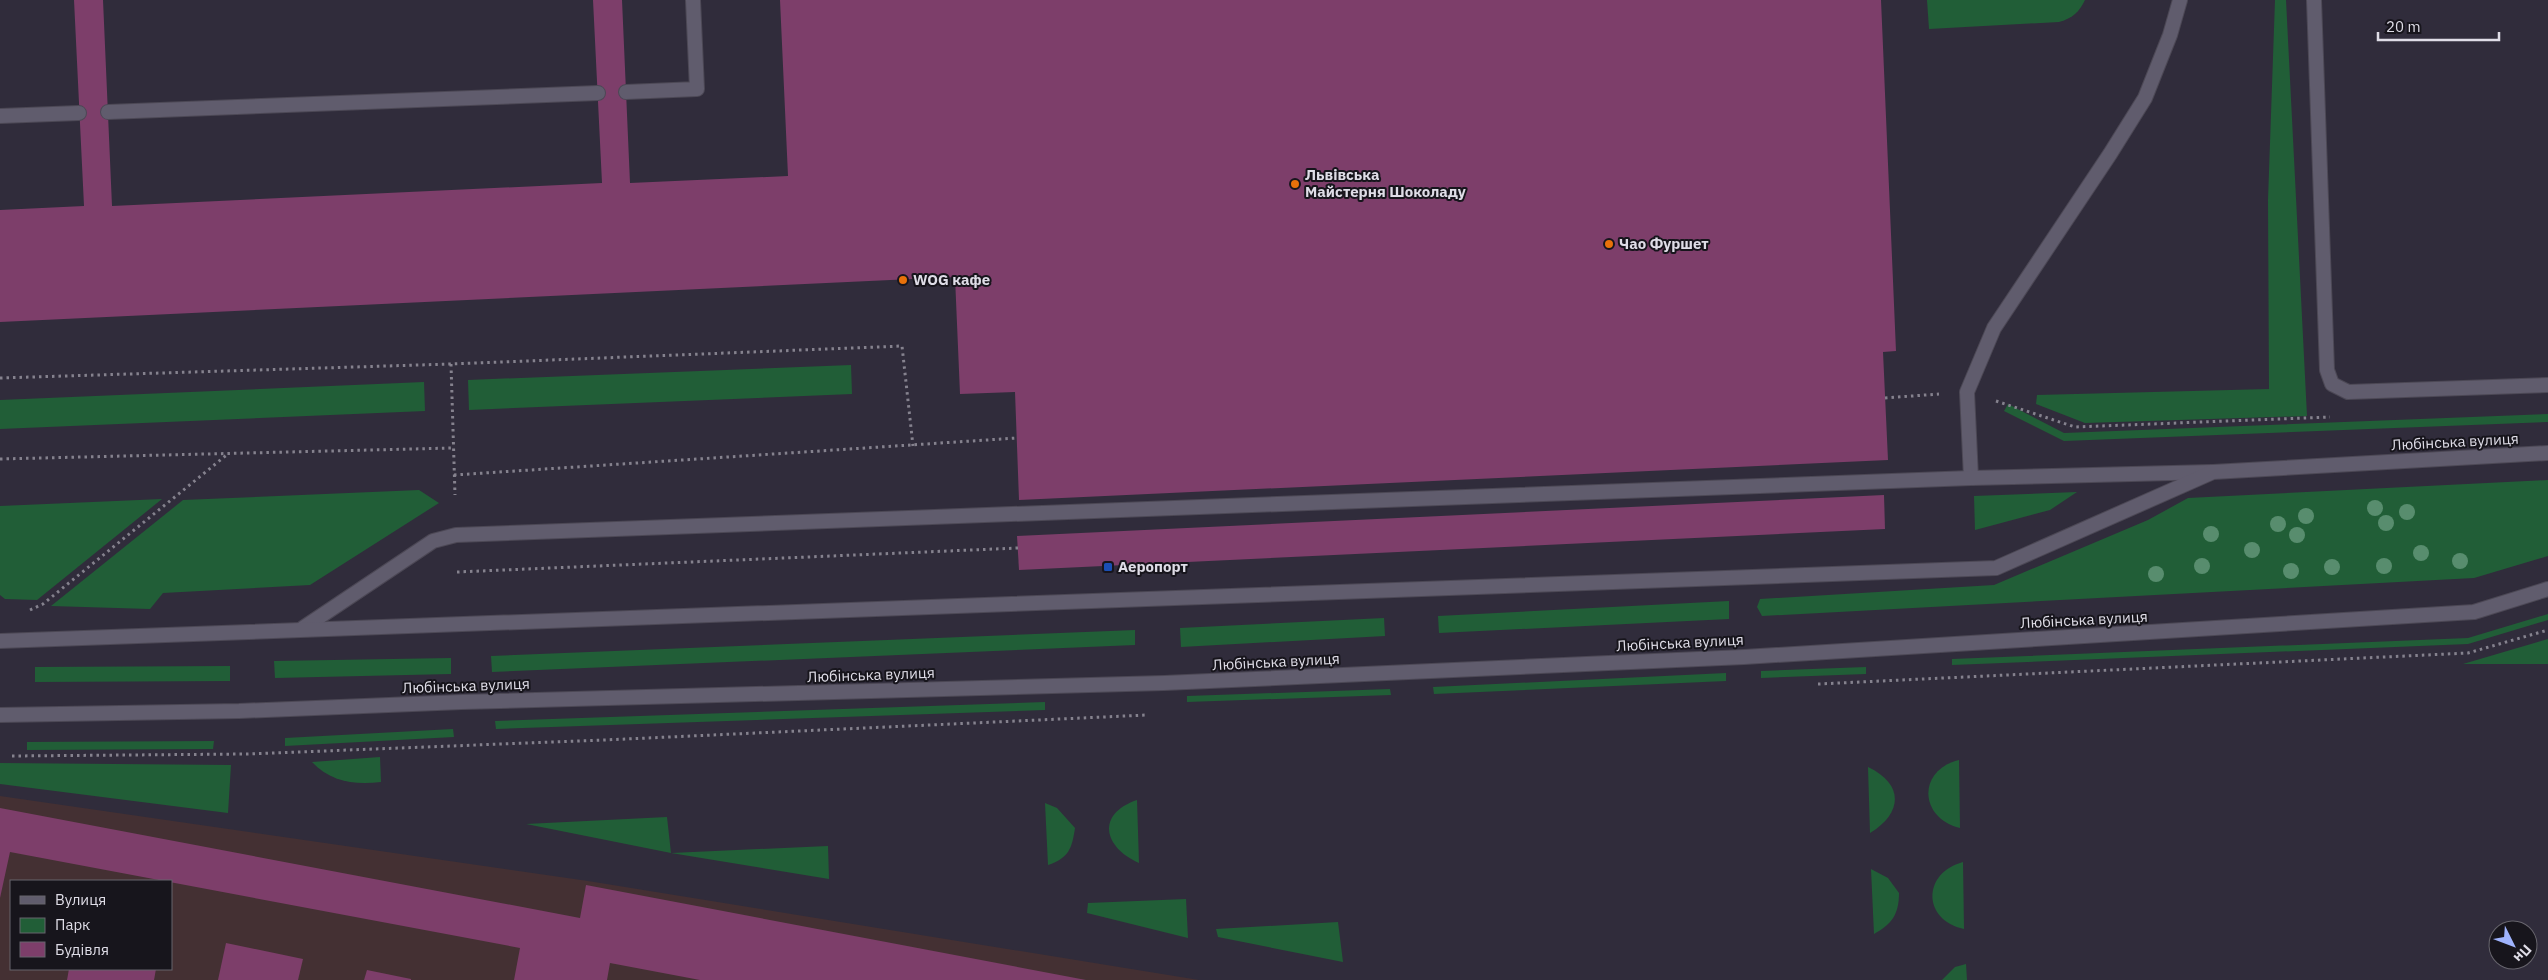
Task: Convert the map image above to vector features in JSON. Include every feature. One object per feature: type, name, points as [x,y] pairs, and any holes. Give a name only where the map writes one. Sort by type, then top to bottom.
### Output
[{"type":"street","points":[[626,92],[696,89],[693,0]]},
{"type":"street","points":[[1971,478],[1967,392],[1994,328],[2145,98],[2170,35],[2180,0]]},
{"type":"street","points":[[2314,0],[2327,370],[2332,384],[2348,392],[2548,385]]},
{"type":"street","points":[[108,112],[598,93]]},
{"type":"street","points":[[0,116],[79,113]]},
{"type":"street","name":"Любінська вулиця","points":[[303,628],[434,541],[456,535],[1971,478],[2213,472],[2548,453]]},
{"type":"street","name":"Любінська вулиця","points":[[0,641],[23,642],[303,628],[1996,568],[2213,472]]},
{"type":"street","name":"Любінська вулиця","points":[[0,715],[239,711],[462,702],[1164,683],[1734,657],[2474,612],[2548,589]]},
{"type":"path","points":[[0,378],[450,364],[902,346],[913,446]]},
{"type":"path","points":[[450,364],[455,495]]},
{"type":"path","points":[[1885,398],[1967,392],[2075,427],[2331,417]]},
{"type":"path","points":[[454,475],[1017,438]]},
{"type":"path","points":[[0,459],[453,448]]},
{"type":"path","points":[[28,611],[42,604],[230,453]]},
{"type":"path","points":[[457,572],[1018,548]]},
{"type":"path","points":[[12,756],[247,754],[604,740],[1083,717]]},
{"type":"shaded area","points":[[0,796],[588,881],[1199,980],[0,980]]},
{"type":"green space","points":[[1927,0],[2085,0],[2075,14],[2059,22],[1929,29]]},
{"type":"green space","points":[[2275,0],[2286,0],[2307,416],[2085,423],[2036,404],[2037,395],[2269,389],[2268,200]]},
{"type":"green space","points":[[851,365],[852,394],[469,410],[468,380]]},
{"type":"green space","points":[[424,382],[425,411],[0,429],[0,400]]},
{"type":"green space","points":[[2008,404],[2064,433],[2548,414],[2548,422],[2064,441],[2004,411]]},
{"type":"green space","points":[[2548,480],[2548,556],[2474,578],[1762,616],[1757,607],[1760,599],[1994,585],[2148,520],[2188,498]]},
{"type":"green space","points":[[419,490],[439,503],[310,585],[163,593],[150,609],[51,606],[183,500]]},
{"type":"green space","points":[[2077,492],[2050,510],[1975,530],[1974,496]]},
{"type":"green space","points":[[162,499],[37,600],[5,599],[0,595],[0,506]]},
{"type":"green space","points":[[1729,601],[1729,619],[1439,633],[1438,616]]},
{"type":"green space","points":[[2548,614],[2548,620],[2468,644],[1952,665],[1952,659],[2468,638]]},
{"type":"green space","points":[[1384,618],[1385,636],[1181,647],[1180,628]]},
{"type":"green space","points":[[1135,630],[1135,645],[492,672],[491,656]]},
{"type":"green space","points":[[2548,639],[2548,664],[2463,664]]},
{"type":"green space","points":[[451,658],[451,674],[275,678],[274,661]]},
{"type":"green space","points":[[230,666],[230,681],[35,682],[35,667]]},
{"type":"green space","points":[[1866,667],[1866,674],[1761,678],[1761,671]]},
{"type":"green space","points":[[1726,673],[1726,681],[1434,694],[1433,687]]},
{"type":"green space","points":[[1390,689],[1391,695],[1187,702],[1187,696]]},
{"type":"green space","points":[[1045,702],[1045,710],[496,729],[495,721]]},
{"type":"green space","points":[[453,729],[454,737],[285,746],[285,738]]},
{"type":"green space","points":[[214,741],[213,749],[27,750],[27,742]]},
{"type":"green space","points":[[380,757],[381,782],[371,783],[344,781],[335,778],[319,769],[312,762]]},
{"type":"green space","points":[[1959,760],[1960,828],[1946,823],[1937,815],[1931,805],[1928,794],[1930,783],[1936,773],[1945,765]]},
{"type":"green space","points":[[0,763],[231,765],[228,813],[0,784]]},
{"type":"green space","points":[[1868,767],[1880,774],[1888,782],[1893,790],[1895,799],[1889,817],[1870,833]]},
{"type":"green space","points":[[1137,800],[1139,863],[1118,848],[1112,840],[1109,831],[1110,822],[1115,814],[1124,806]]},
{"type":"green space","points":[[1045,803],[1057,808],[1075,828],[1071,847],[1061,859],[1048,865]]},
{"type":"green space","points":[[667,817],[671,853],[526,824]]},
{"type":"green space","points":[[828,846],[829,879],[671,853]]},
{"type":"green space","points":[[1963,862],[1964,929],[1950,924],[1940,916],[1934,907],[1932,896],[1934,886],[1940,876],[1950,868]]},
{"type":"green space","points":[[1871,869],[1888,878],[1899,893],[1898,907],[1893,918],[1886,926],[1874,934]]},
{"type":"green space","points":[[1186,899],[1188,938],[1087,913],[1088,903]]},
{"type":"green space","points":[[1338,922],[1343,962],[1218,937],[1216,929]]},
{"type":"green space","points":[[1966,964],[1967,980],[1942,980],[1955,967]]},
{"type":"building","points":[[74,0],[103,0],[112,206],[602,183],[593,0],[622,0],[630,183],[788,176],[780,0],[1881,0],[1896,351],[1883,352],[1888,460],[1019,500],[1015,392],[960,394],[955,277],[0,322],[0,210],[84,206]]},
{"type":"building","points":[[1884,495],[1885,529],[1019,570],[1017,536]]},
{"type":"building","points":[[0,808],[580,918],[586,885],[1086,980],[700,980],[610,963],[607,980],[514,980],[520,948],[172,882],[172,880],[159,880],[10,852],[0,898]]},
{"type":"building","points":[[226,943],[303,959],[298,980],[218,980]]},
{"type":"building","points":[[69,970],[156,970],[154,980],[67,980]]},
{"type":"building","points":[[367,970],[411,979],[411,980],[364,980]]},
{"type":"place","name":"Львівська Майстерня Шоколаду","points":[[1295,184]]},
{"type":"place","name":"Чао Фуршет","points":[[1609,244]]},
{"type":"place","name":"WOG кафе","points":[[903,280]]},
{"type":"place","name":"Аеропорт","points":[[1108,567]]}]
